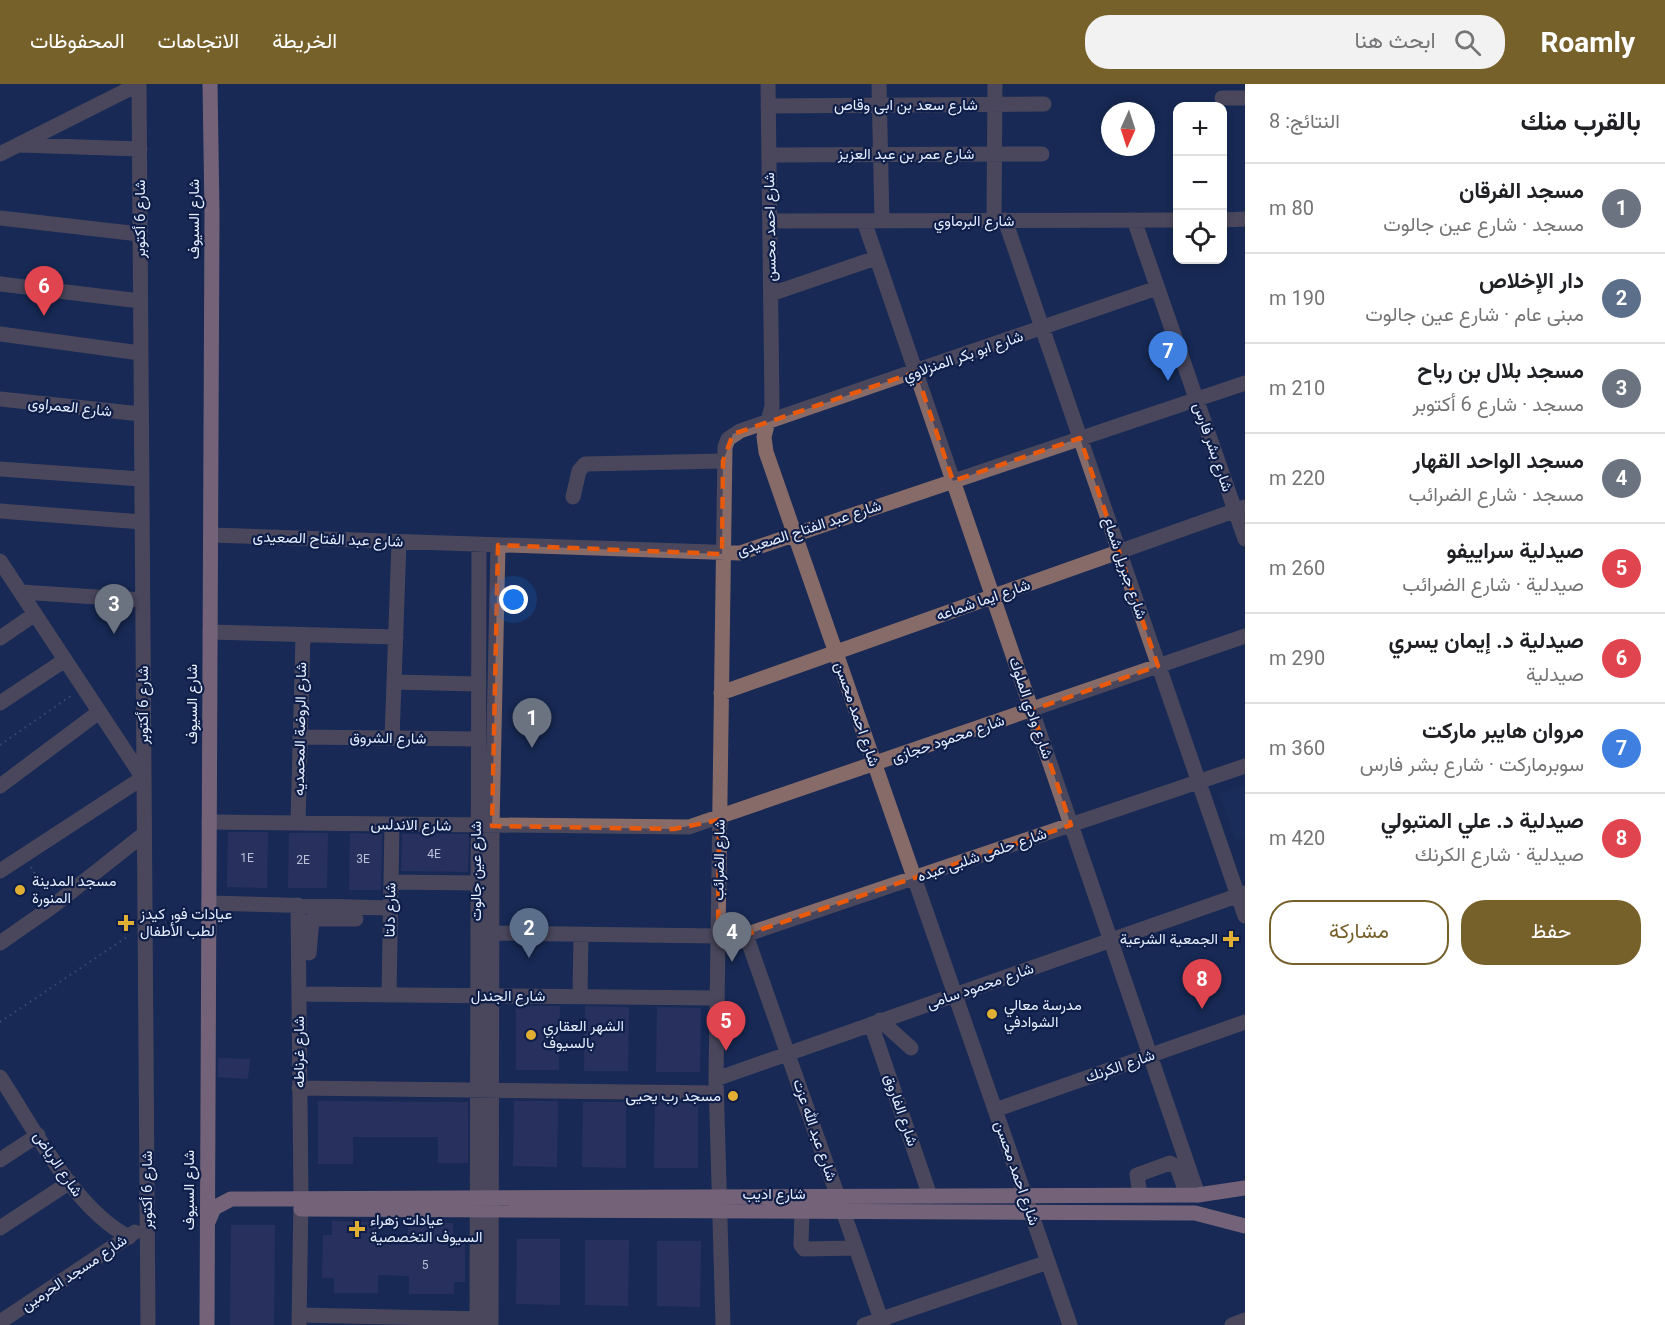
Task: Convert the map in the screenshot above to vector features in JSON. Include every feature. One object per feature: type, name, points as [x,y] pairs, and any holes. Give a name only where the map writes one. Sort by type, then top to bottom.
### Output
[{"type":"main road","name":"شارع السيوف","points":[[207,1325],[211,535],[210,84]]},
{"type":"main road","name":"شارع اديب","points":[[207,1226],[214,1208],[231,1199],[301,1204],[721,1204],[838,1196],[1193,1195],[1245,1188]]},
{"type":"main road","name":"شارع اديب","points":[[721,1204],[802,1212],[1195,1213],[1245,1226]]},
{"type":"street","points":[[0,154],[139,84]]},
{"type":"street","name":"شارع 6 أكتوبر","points":[[139,84],[148,1325]]},
{"type":"street","name":"شارع احمد محسن","points":[[768,84],[772,406],[764,437],[766,452],[1070,1325]]},
{"type":"street","points":[[879,84],[882,221]]},
{"type":"street","name":"شارع جبريل شماع","points":[[995,84],[994,154],[999,220],[1042,328],[1198,782],[1241,894],[1245,916]]},
{"type":"street","points":[[1222,98],[1245,98]]},
{"type":"street","name":"شارع سعد بن ابى وقاص","points":[[768,106],[1044,104]]},
{"type":"street","points":[[17,145],[140,149]]},
{"type":"street","name":"شارع عمر بن عبد العزيز","points":[[770,155],[1042,154]]},
{"type":"street","points":[[0,218],[140,234]]},
{"type":"street","points":[[1227,220],[1245,219]]},
{"type":"street","name":"شارع بشر فارس","points":[[1134,220],[1196,399],[1240,509],[1245,539]]},
{"type":"street","name":"شارع البرماوي","points":[[771,221],[1173,220]]},
{"type":"street","name":"شارع وادي الملوك","points":[[864,221],[1150,1055],[1193,1195]]},
{"type":"street","points":[[771,294],[876,258]]},
{"type":"street","points":[[0,284],[140,301]]},
{"type":"street","name":"شارع ابو بكر المنزلاوي","points":[[768,423],[1158,288]]},
{"type":"street","points":[[0,334],[140,353]]},
{"type":"street","name":"شارع عبد الفتاح الصعيدى","points":[[211,535],[740,553],[1245,383]]},
{"type":"street","name":"شارع العمراوى","points":[[0,399],[141,414]]},
{"type":"street","name":"شارع الضرائب","points":[[723,1325],[716,1086],[723,461],[725,447],[734,434],[768,423]]},
{"type":"street","points":[[573,497],[579,471],[585,464],[723,461]]},
{"type":"street","points":[[0,469],[141,478]]},
{"type":"street","name":"شارع ايما شماعه","points":[[721,693],[1240,509]]},
{"type":"street","points":[[0,511],[142,522]]},
{"type":"street","points":[[392,738],[399,542]]},
{"type":"street","name":"شارع عين جالوت","points":[[479,545],[476,883],[484,995],[484,1322]]},
{"type":"street","name":"شارع عين جالوت","points":[[484,995],[491,933],[498,545]]},
{"type":"street","points":[[0,871],[143,778],[21,592],[2,570]]},
{"type":"street","points":[[21,592],[142,600]]},
{"type":"street","points":[[0,638],[35,614]]},
{"type":"street","points":[[210,632],[396,637]]},
{"type":"street","name":"شارع الروضة المحمديه","points":[[298,823],[303,635]]},
{"type":"street","name":"شارع محمود حجازى","points":[[719,819],[1245,636]]},
{"type":"street","points":[[0,703],[65,660]]},
{"type":"street","points":[[394,682],[477,684]]},
{"type":"street","points":[[0,786],[99,712]]},
{"type":"street","name":"شارع الشروق","points":[[300,737],[477,739]]},
{"type":"street","name":"شارع حلمى شلبى عبده","points":[[491,933],[718,940],[746,935],[1245,766]]},
{"type":"street","name":"شارع الاندلس","points":[[209,822],[674,829],[719,819]]},
{"type":"street","name":"شارع دلتا","points":[[389,994],[392,825]]},
{"type":"street","points":[[0,943],[53,906],[144,834]]},
{"type":"street","points":[[391,882],[476,883]]},
{"type":"street","name":"شارع محمود سامى","points":[[716,1086],[787,1053],[1241,894]]},
{"type":"street","points":[[208,903],[298,905],[350,915]]},
{"type":"street","name":"شارع غرناطه","points":[[298,905],[301,1204],[299,1320]]},
{"type":"street","points":[[309,953],[312,919],[390,908]]},
{"type":"street","points":[[580,996],[581,934]]},
{"type":"street","name":"شارع عبد الله عزت","points":[[746,935],[882,1322]]},
{"type":"street","name":"شارع الجندل","points":[[298,994],[717,998]]},
{"type":"street","points":[[876,1022],[911,1048]]},
{"type":"street","name":"شارع الفاروق","points":[[876,1022],[930,1196]]},
{"type":"street","name":"شارع الكرنك","points":[[995,1110],[1245,1022]]},
{"type":"street","name":"شارع الرياض","points":[[2,1084],[70,1182],[101,1220],[129,1237]]},
{"type":"street","points":[[299,1089],[483,1090],[716,1086]]},
{"type":"street","points":[[0,1160],[38,1135]]},
{"type":"street","points":[[1140,1195],[1136,1179],[1139,1173],[1170,1162],[1178,1167],[1193,1195]]},
{"type":"street","points":[[0,1228],[70,1182]]},
{"type":"street","points":[[802,1212],[801,1245],[804,1249],[856,1248]]},
{"type":"street","name":"شارع مسجد الحرمين","points":[[0,1322],[147,1224]]},
{"type":"street","points":[[864,1325],[882,1322],[1048,1262]]},
{"type":"street","points":[[299,1320],[484,1322]]},
{"type":"street","points":[[1232,1325],[1245,1320]]},
{"type":"path","points":[[0,745],[83,687]]},
{"type":"path","points":[[24,854],[53,906]]},
{"type":"path","points":[[0,1022],[145,926]]},
{"type":"highlighted area","points":[[916,372],[953,481],[1080,438],[1158,666],[1032,710],[1071,825],[718,944],[719,820],[674,829],[492,826],[498,545],[722,554],[723,461],[733,434]]},
{"type":"shaded area","points":[[1245,785],[1245,838],[1236,841],[1219,794]]},
{"type":"building","points":[[228,832],[268,832],[267,888],[227,887]]},
{"type":"building","points":[[289,833],[328,833],[327,888],[288,888]]},
{"type":"building","points":[[350,833],[382,834],[381,890],[349,890]]},
{"type":"building","points":[[402,834],[469,834],[468,872],[401,871]]},
{"type":"building","points":[[516,1006],[560,1006],[559,1070],[516,1070]]},
{"type":"building","points":[[585,1006],[629,1007],[628,1071],[584,1071]]},
{"type":"building","points":[[657,1007],[701,1008],[700,1072],[656,1072]]},
{"type":"building","points":[[218,1058],[250,1059],[248,1079],[218,1077]]},
{"type":"building","points":[[318,1101],[468,1102],[468,1163],[438,1163],[438,1137],[353,1137],[353,1164],[318,1164]]},
{"type":"building","points":[[514,1101],[558,1101],[557,1167],[513,1166]]},
{"type":"building","points":[[583,1102],[626,1102],[626,1168],[582,1167]]},
{"type":"building","points":[[655,1102],[698,1103],[698,1168],[654,1168]]},
{"type":"building","points":[[332,1221],[378,1222],[378,1238],[408,1238],[408,1222],[453,1223],[453,1236],[465,1236],[465,1282],[454,1282],[454,1294],[409,1294],[409,1276],[378,1275],[378,1293],[334,1293],[334,1278],[322,1278],[323,1235],[332,1235]]},
{"type":"building","points":[[231,1225],[275,1225],[274,1325],[230,1325]]},
{"type":"building","points":[[517,1239],[560,1239],[560,1305],[516,1304]]},
{"type":"building","points":[[585,1240],[629,1240],[628,1306],[585,1305]]},
{"type":"building","points":[[657,1241],[701,1241],[700,1307],[657,1306]]},
{"type":"place","name":"صيدلية د. إيمان يسري","points":[[44,316]]},
{"type":"place","name":"مروان هايبر ماركت","points":[[1168,381]]},
{"type":"place","name":"مسجد بلال بن رباح","points":[[114,634]]},
{"type":"place","name":"مسجد الفرقان","points":[[532,748]]},
{"type":"place","name":"مسجد المدينة المنورة","points":[[20,890]]},
{"type":"place","name":"عيادات فور كيدز لطب الأطفال","points":[[126,923]]},
{"type":"place","name":"الجمعية الشرعية","points":[[1231,939]]},
{"type":"place","name":"دار الإخلاص","points":[[529,958]]},
{"type":"place","name":"مسجد الواحد القهار","points":[[732,962]]},
{"type":"place","name":"صيدلية د. علي المتبولي","points":[[1202,1009]]},
{"type":"place","name":"مدرسة معالي الشوادفي","points":[[992,1014]]},
{"type":"place","name":"الشهر العقاري بالسيوف","points":[[531,1035]]},
{"type":"place","name":"صيدلية سراييفو","points":[[726,1051]]},
{"type":"place","name":"مسجد رب يحيى","points":[[733,1096]]},
{"type":"place","name":"عيادات زهراء السيوف التخصصية","points":[[357,1229]]}]
